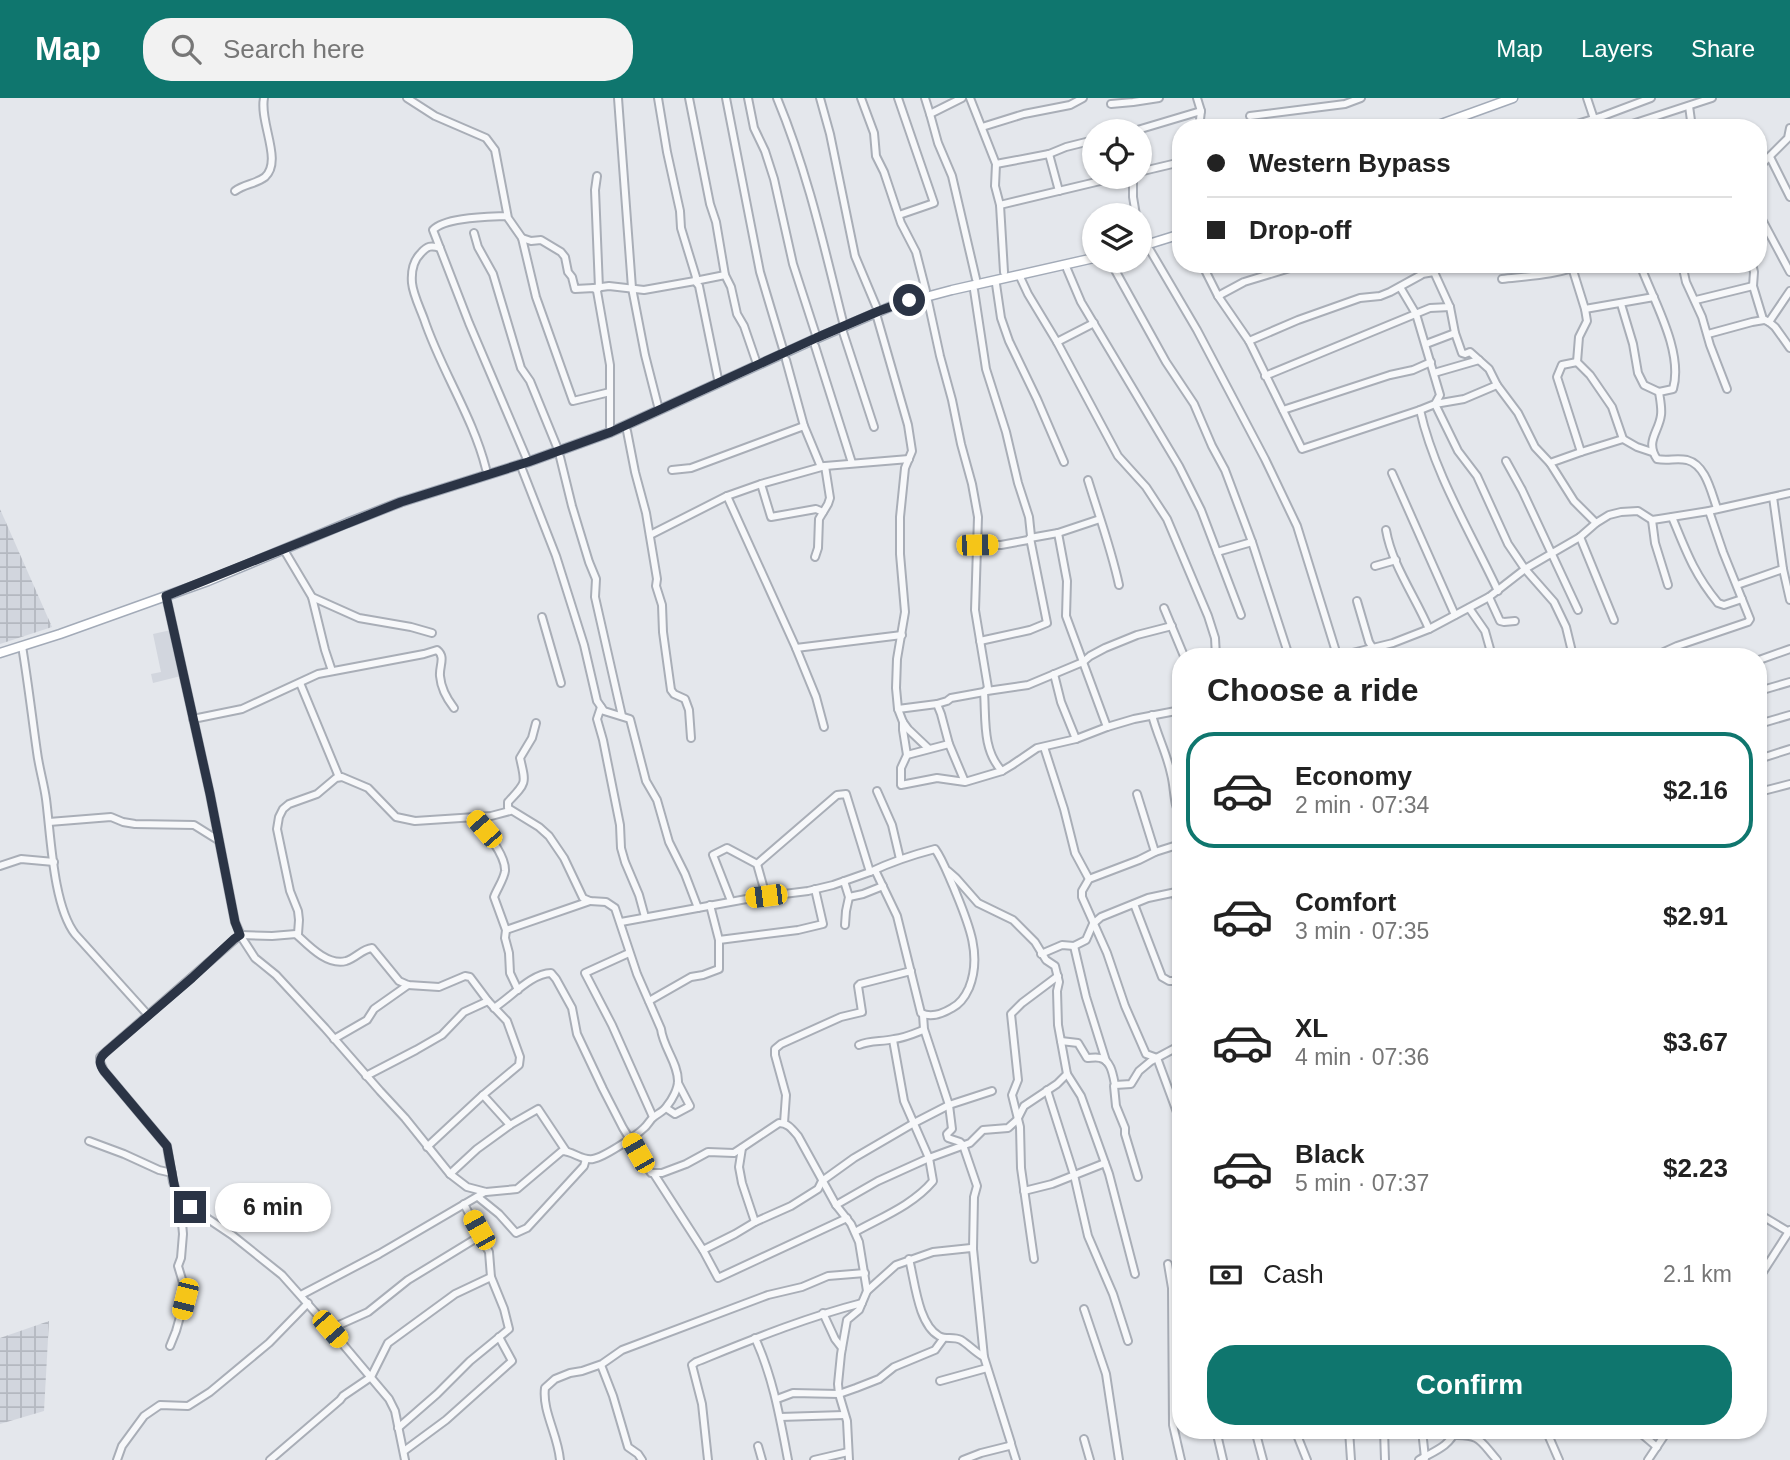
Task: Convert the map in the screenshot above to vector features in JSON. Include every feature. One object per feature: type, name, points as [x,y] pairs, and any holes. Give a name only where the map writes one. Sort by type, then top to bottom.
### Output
[{"type":"main road","points":[[1455,119],[1513,98]]},
{"type":"main road","points":[[1152,243],[1172,236]]},
{"type":"main road","points":[[0,653],[166,596],[401,502],[528,462],[611,432],[892,306],[1082,261]]},
{"type":"street","points":[[235,191],[259,181],[271,169],[272,155],[263,116],[264,98]]},
{"type":"street","points":[[407,98],[435,117],[486,138],[491,143],[497,158],[507,216],[522,238],[536,297],[573,401],[610,392]]},
{"type":"street","points":[[618,98],[632,288],[658,406]]},
{"type":"street","points":[[658,98],[681,228],[695,281],[699,286],[718,379]]},
{"type":"street","points":[[689,98],[725,275],[756,361]]},
{"type":"street","points":[[726,98],[760,272],[783,349]]},
{"type":"street","points":[[748,98],[754,128],[774,179],[793,264],[816,335]]},
{"type":"street","points":[[777,98],[821,227],[844,322]]},
{"type":"street","points":[[820,98],[831,134],[855,256],[876,306]]},
{"type":"street","points":[[861,98],[874,133],[876,156],[901,223],[916,252],[926,291]]},
{"type":"street","points":[[898,98],[934,203],[899,215]]},
{"type":"street","points":[[925,98],[938,144],[952,176],[976,279]]},
{"type":"street","points":[[930,114],[962,98]]},
{"type":"street","points":[[970,98],[996,164],[995,186],[1000,205],[1004,272]]},
{"type":"street","points":[[982,127],[1024,114],[1070,105],[1083,98]]},
{"type":"street","points":[[1111,104],[1159,98]]},
{"type":"street","points":[[1197,98],[1200,119]]},
{"type":"street","points":[[1250,116],[1345,104],[1361,98]]},
{"type":"street","points":[[1587,98],[1594,118]]},
{"type":"street","points":[[1591,119],[1648,98]]},
{"type":"street","points":[[1648,119],[1712,98]]},
{"type":"street","points":[[1689,106],[1691,119]]},
{"type":"street","points":[[1174,119],[1201,111]]},
{"type":"street","points":[[1152,126],[1172,120]]},
{"type":"street","points":[[1767,160],[1789,140],[1790,128]]},
{"type":"street","points":[[996,164],[1049,154],[1066,146],[1082,143]]},
{"type":"street","points":[[1049,154],[1059,191]]},
{"type":"street","points":[[1770,157],[1790,197]]},
{"type":"street","points":[[1152,169],[1172,164]]},
{"type":"street","points":[[597,176],[597,291],[610,365],[610,427]]},
{"type":"street","points":[[1000,205],[1082,185]]},
{"type":"street","points":[[507,216],[469,219],[435,226],[433,230],[526,457]]},
{"type":"street","points":[[1767,229],[1790,272]]},
{"type":"street","points":[[474,233],[492,274],[521,368],[530,382],[557,447]]},
{"type":"street","points":[[522,238],[541,240],[561,252],[575,289],[609,286],[644,290],[725,275]]},
{"type":"street","points":[[440,248],[429,246],[414,262],[412,284],[431,340],[476,438],[486,469]]},
{"type":"street","points":[[1152,253],[1197,330],[1292,515],[1336,648]]},
{"type":"street","points":[[1067,269],[1081,302],[1179,467],[1201,510],[1241,615]]},
{"type":"street","points":[[1118,273],[1166,362],[1194,404],[1225,470],[1286,648]]},
{"type":"street","points":[[1206,273],[1218,296],[1249,341],[1304,449],[1435,404],[1464,399],[1497,385]]},
{"type":"street","points":[[1218,296],[1244,282],[1273,273]]},
{"type":"street","points":[[1249,341],[1360,298],[1380,296],[1428,273]]},
{"type":"street","points":[[1434,273],[1450,307],[1462,353],[1470,352],[1489,369],[1497,385],[1518,412],[1535,447],[1550,463],[1574,500],[1596,523]]},
{"type":"street","points":[[1502,278],[1544,273]]},
{"type":"street","points":[[1574,273],[1587,321],[1579,337],[1577,362],[1590,375],[1612,407],[1623,439],[1652,452],[1657,458],[1693,463],[1706,477],[1717,508]]},
{"type":"street","points":[[1621,304],[1638,373],[1644,385],[1659,392],[1673,389],[1671,347],[1662,315],[1644,273]]},
{"type":"street","points":[[1684,273],[1727,389]]},
{"type":"street","points":[[1754,273],[1752,286],[1761,317],[1775,327],[1790,348]]},
{"type":"street","points":[[1021,279],[1118,456],[1146,487],[1167,519],[1208,616],[1216,648]]},
{"type":"street","points":[[996,284],[1001,318],[1009,341],[1065,462]]},
{"type":"street","points":[[1696,300],[1752,286]]},
{"type":"street","points":[[1400,287],[1416,314],[1426,344],[1440,394],[1435,404]]},
{"type":"street","points":[[974,290],[986,369],[1029,517],[1030,538],[1047,623],[1031,630],[980,640]]},
{"type":"street","points":[[1708,334],[1752,322],[1767,321],[1790,291]]},
{"type":"street","points":[[1585,309],[1654,297]]},
{"type":"street","points":[[928,301],[978,517],[975,610],[986,692],[986,737],[989,754],[1002,771]]},
{"type":"street","points":[[1265,376],[1430,308],[1450,307]]},
{"type":"street","points":[[877,317],[908,425],[912,451],[905,468],[900,517],[905,612],[897,659],[898,709],[908,729],[928,748]]},
{"type":"street","points":[[1057,342],[1094,323]]},
{"type":"street","points":[[843,332],[874,427]]},
{"type":"street","points":[[1426,344],[1455,334]]},
{"type":"street","points":[[815,346],[852,463]]},
{"type":"street","points":[[786,359],[804,426],[823,467],[830,498],[819,519],[815,557]]},
{"type":"street","points":[[1434,373],[1479,360]]},
{"type":"street","points":[[1283,410],[1431,362]]},
{"type":"street","points":[[1577,362],[1562,365],[1556,377],[1581,452]]},
{"type":"street","points":[[1652,452],[1661,417],[1659,392]]},
{"type":"street","points":[[1435,404],[1458,451],[1477,476],[1508,544],[1525,569],[1554,602],[1566,627],[1571,648]]},
{"type":"street","points":[[1420,410],[1441,472],[1498,591]]},
{"type":"street","points":[[672,470],[691,468],[804,426]]},
{"type":"street","points":[[627,430],[650,535],[656,586],[662,606],[671,690],[685,699],[689,710],[691,738]]},
{"type":"street","points":[[1550,463],[1623,439]]},
{"type":"street","points":[[560,457],[572,506],[596,579],[595,597],[622,716]]},
{"type":"street","points":[[650,535],[727,496],[761,484],[823,467],[909,459]]},
{"type":"street","points":[[1506,461],[1578,610]]},
{"type":"street","points":[[522,469],[556,556],[584,645],[597,701],[604,712],[630,719],[646,781],[657,800],[669,842],[681,863],[698,908]]},
{"type":"street","points":[[1392,473],[1455,615]]},
{"type":"street","points":[[1088,480],[1110,547],[1119,585]]},
{"type":"street","points":[[761,484],[771,517],[816,509],[823,512]]},
{"type":"street","points":[[1652,520],[1709,511],[1790,493]]},
{"type":"street","points":[[727,496],[796,648],[816,696],[824,727]]},
{"type":"street","points":[[1773,497],[1790,600]]},
{"type":"street","points":[[1357,601],[1372,648],[1393,643],[1429,629],[1489,597],[1525,569],[1580,537],[1609,515],[1632,511],[1642,512],[1652,520],[1655,543],[1668,585]]},
{"type":"street","points":[[1673,648],[1748,622],[1750,619],[1709,511]]},
{"type":"street","points":[[1672,517],[1691,565],[1718,603],[1742,599]]},
{"type":"street","points":[[977,545],[1001,545],[1058,533],[1100,519]]},
{"type":"street","points":[[1386,530],[1389,544],[1429,629]]},
{"type":"street","points":[[1058,533],[1067,581],[1066,616],[1107,727]]},
{"type":"street","points":[[1580,537],[1615,620]]},
{"type":"street","points":[[1217,552],[1252,542]]},
{"type":"street","points":[[284,550],[312,597],[332,671]]},
{"type":"street","points":[[1375,566],[1396,560]]},
{"type":"street","points":[[1737,585],[1783,569]]},
{"type":"street","points":[[166,596],[235,922],[240,935],[255,958],[276,975],[325,1028],[405,1118],[450,1174],[467,1187],[486,1192],[517,1189],[562,1151],[586,1159],[596,1158],[647,1126],[653,1117],[666,1108],[678,1083]]},
{"type":"street","points":[[312,597],[359,618],[432,633]]},
{"type":"street","points":[[1489,597],[1500,621],[1515,621]]},
{"type":"street","points":[[1164,608],[1181,648]]},
{"type":"street","points":[[1469,608],[1485,631],[1490,648]]},
{"type":"street","points":[[542,617],[561,683]]},
{"type":"street","points":[[898,709],[937,704],[951,698],[1028,685],[1083,663],[1090,656],[1125,640],[1172,626]]},
{"type":"street","points":[[796,648],[902,635]]},
{"type":"street","points":[[22,646],[61,905],[68,924],[148,1015]]},
{"type":"street","points":[[1767,657],[1790,649]]},
{"type":"street","points":[[193,719],[242,709],[318,674],[437,650],[442,654],[441,684],[454,708]]},
{"type":"street","points":[[1054,674],[1061,702],[1076,739]]},
{"type":"street","points":[[1767,689],[1790,682]]},
{"type":"street","points":[[299,683],[339,777],[368,788],[391,813],[415,821],[474,818],[510,811]]},
{"type":"street","points":[[937,704],[948,744],[965,782]]},
{"type":"street","points":[[601,707],[597,719],[620,825],[621,848],[645,918]]},
{"type":"street","points":[[903,722],[907,755],[901,768],[901,785],[937,778],[965,782],[1002,771],[1032,751],[1107,727],[1172,712]]},
{"type":"street","points":[[1152,715],[1172,774]]},
{"type":"street","points":[[1767,722],[1790,715]]},
{"type":"street","points":[[536,723],[532,738],[520,758],[524,771],[523,785],[508,802],[508,808],[549,836],[564,858],[583,898],[606,902],[615,908],[629,953],[677,1073],[678,1083],[690,1106],[675,1114],[666,1108]]},
{"type":"street","points":[[907,755],[948,744]]},
{"type":"street","points":[[1044,747],[1075,853],[1088,879]]},
{"type":"street","points":[[1767,756],[1790,749]]},
{"type":"street","points":[[339,777],[317,794],[289,804],[283,809],[277,824],[290,891],[298,911],[298,934],[312,949],[339,961],[350,959],[372,948],[399,981],[408,985],[439,986],[470,977],[507,1021],[520,1057],[520,1062],[428,1147]]},
{"type":"street","points":[[1767,790],[1790,784]]},
{"type":"street","points":[[877,790],[892,825],[900,859]]},
{"type":"street","points":[[757,864],[837,795],[846,794],[872,871],[883,886],[897,916],[919,1009],[949,1105],[952,1129],[947,1134],[948,1138],[963,1145],[977,1186],[974,1197],[973,1249],[984,1357],[1016,1460]]},
{"type":"street","points":[[1137,794],[1155,852]]},
{"type":"street","points":[[49,822],[111,817],[135,824],[194,825],[218,840]]},
{"type":"street","points":[[474,818],[489,836],[503,861],[505,871],[494,897],[506,930],[510,973],[518,990]]},
{"type":"street","points":[[1157,1058],[1146,1055],[1125,1006],[1107,953],[1082,897],[1082,891],[1088,879],[1172,847]]},
{"type":"street","points":[[731,901],[713,855],[727,848],[757,864],[766,896]]},
{"type":"street","points":[[621,922],[731,901],[815,889],[934,849],[964,913],[975,954],[975,968],[961,1001],[944,1012],[932,1016],[923,1015]]},
{"type":"street","points":[[0,866],[21,859],[54,862]]},
{"type":"street","points":[[946,870],[978,903],[1013,920],[1035,942],[1046,960],[1055,966],[1058,976],[1058,1025],[1067,1074],[1081,1096],[1105,1163],[1121,1214],[1135,1274]]},
{"type":"street","points":[[844,881],[849,897],[845,925]]},
{"type":"street","points":[[849,897],[883,886]]},
{"type":"street","points":[[719,940],[798,930],[823,924],[815,889]]},
{"type":"street","points":[[1041,954],[1062,946],[1074,946],[1086,940],[1093,924],[1101,917],[1149,898],[1172,893]]},
{"type":"street","points":[[506,930],[590,901]]},
{"type":"street","points":[[1134,904],[1162,977],[1172,981]]},
{"type":"street","points":[[649,1001],[691,977],[719,969],[719,940],[710,905]]},
{"type":"street","points":[[298,934],[240,935],[100,1057],[100,1062],[104,1071],[167,1146],[176,1194],[180,1200],[282,1275],[389,1399],[395,1411],[405,1460]]},
{"type":"street","points":[[1074,946],[1086,996],[1106,1061],[1111,1068],[1116,1106],[1138,1177]]},
{"type":"street","points":[[629,953],[585,974],[612,1025],[653,1117]]},
{"type":"street","points":[[784,1123],[786,1095],[775,1049],[825,1023],[862,1012],[858,986],[860,984],[911,971]]},
{"type":"street","points":[[494,1008],[547,972],[551,973],[572,1008],[577,1034],[630,1138],[720,1279],[847,1218]]},
{"type":"street","points":[[1034,1259],[1021,1168],[1020,1128],[1012,1095],[1018,1080],[1011,1014],[1058,976]]},
{"type":"street","points":[[334,1040],[367,1020],[374,1009],[408,985]]},
{"type":"street","points":[[366,1076],[442,1035],[464,1012],[488,1001]]},
{"type":"street","points":[[859,1045],[866,1041],[893,1040],[923,1030]]},
{"type":"street","points":[[855,1232],[904,1206],[933,1181],[929,1158],[904,1101],[893,1040]]},
{"type":"street","points":[[1061,1041],[1078,1043],[1087,1058],[1106,1061]]},
{"type":"street","points":[[1115,1084],[1130,1084],[1139,1071],[1172,1050]]},
{"type":"street","points":[[1157,1058],[1172,1099]]},
{"type":"street","points":[[836,1205],[878,1181],[970,1143],[983,1130],[1008,1128],[1024,1106],[1067,1074]]},
{"type":"street","points":[[1047,1090],[1074,1175],[1088,1236],[1113,1294],[1128,1341]]},
{"type":"street","points":[[703,1250],[800,1201],[818,1189],[822,1181],[855,1158],[914,1123],[949,1105],[992,1091]]},
{"type":"street","points":[[483,1094],[510,1125]]},
{"type":"street","points":[[450,1174],[477,1149],[538,1108],[566,1151]]},
{"type":"street","points":[[654,1174],[662,1174],[708,1152],[728,1154],[741,1149],[772,1127],[784,1123],[798,1136],[836,1205],[855,1232],[859,1241],[867,1291]]},
{"type":"street","points":[[89,1141],[172,1173]]},
{"type":"street","points":[[741,1149],[739,1167],[742,1183],[755,1222]]},
{"type":"street","points":[[478,1197],[499,1214],[516,1233],[527,1228],[584,1166],[586,1159]]},
{"type":"street","points":[[1024,1191],[1052,1184],[1105,1163]]},
{"type":"street","points":[[300,1295],[379,1254],[486,1192]]},
{"type":"street","points":[[170,1346],[177,1331],[185,1299],[178,1266],[183,1234],[180,1200]]},
{"type":"street","points":[[398,1428],[509,1329],[491,1277],[488,1252],[464,1204]]},
{"type":"street","points":[[1767,1219],[1789,1231],[1767,1265]]},
{"type":"street","points":[[330,1329],[368,1312],[408,1280],[480,1236]]},
{"type":"street","points":[[814,1460],[848,1456],[847,1421],[839,1394],[842,1348],[845,1325],[859,1310],[867,1291],[896,1265],[909,1259],[933,1252],[973,1249]]},
{"type":"street","points":[[909,1259],[920,1308],[931,1331],[943,1339],[961,1340],[984,1357]]},
{"type":"street","points":[[1168,1264],[1172,1278]]},
{"type":"street","points":[[560,1460],[558,1443],[544,1396],[545,1388],[555,1379],[601,1365],[629,1347],[768,1295],[802,1287],[828,1276],[865,1273]]},
{"type":"street","points":[[270,1460],[343,1396],[371,1377],[388,1343],[455,1294],[491,1277]]},
{"type":"street","points":[[117,1460],[122,1446],[144,1416],[160,1405],[188,1406],[211,1392],[269,1343],[308,1303]]},
{"type":"street","points":[[708,1460],[702,1404],[692,1365],[779,1328],[862,1303]]},
{"type":"street","points":[[1084,1309],[1107,1374],[1119,1460]]},
{"type":"street","points":[[823,1313],[842,1348]]},
{"type":"street","points":[[404,1451],[446,1420],[512,1362],[499,1337]]},
{"type":"street","points":[[755,1339],[764,1357],[777,1399],[788,1460]]},
{"type":"street","points":[[777,1399],[793,1393],[839,1394],[879,1379],[894,1367],[935,1350],[943,1339]]},
{"type":"street","points":[[601,1365],[628,1447],[642,1460]]},
{"type":"street","points":[[940,1381],[987,1368]]},
{"type":"street","points":[[780,1417],[844,1415]]},
{"type":"street","points":[[1084,1439],[1090,1460]]},
{"type":"street","points":[[1176,1439],[1181,1460]]},
{"type":"street","points":[[1218,1439],[1223,1460]]},
{"type":"street","points":[[1257,1439],[1263,1460]]},
{"type":"street","points":[[1299,1439],[1307,1460]]},
{"type":"street","points":[[1350,1439],[1351,1460]]},
{"type":"street","points":[[1384,1439],[1385,1460]]},
{"type":"street","points":[[1422,1439],[1423,1459]]},
{"type":"street","points":[[1423,1459],[1450,1439]]},
{"type":"street","points":[[1478,1439],[1497,1460]]},
{"type":"street","points":[[1550,1439],[1559,1460]]},
{"type":"street","points":[[1648,1439],[1657,1447]]},
{"type":"street","points":[[1648,1460],[1662,1439]]},
{"type":"street","points":[[963,1460],[1011,1444]]},
{"type":"street","points":[[758,1447],[762,1460]]},
{"type":"shaded area","points":[[0,509],[52,627],[0,644]]},
{"type":"shaded area","points":[[171,630],[181,676],[153,683],[151,674],[161,672],[153,634]]},
{"type":"shaded area","points":[[49,1321],[44,1411],[0,1424],[0,1338]]},
{"type":"route","points":[[190,1207],[176,1194],[167,1146],[101,1068],[100,1062],[100,1057],[240,935],[235,922],[166,596],[401,502],[528,462],[611,432],[816,338],[909,300]]}]
